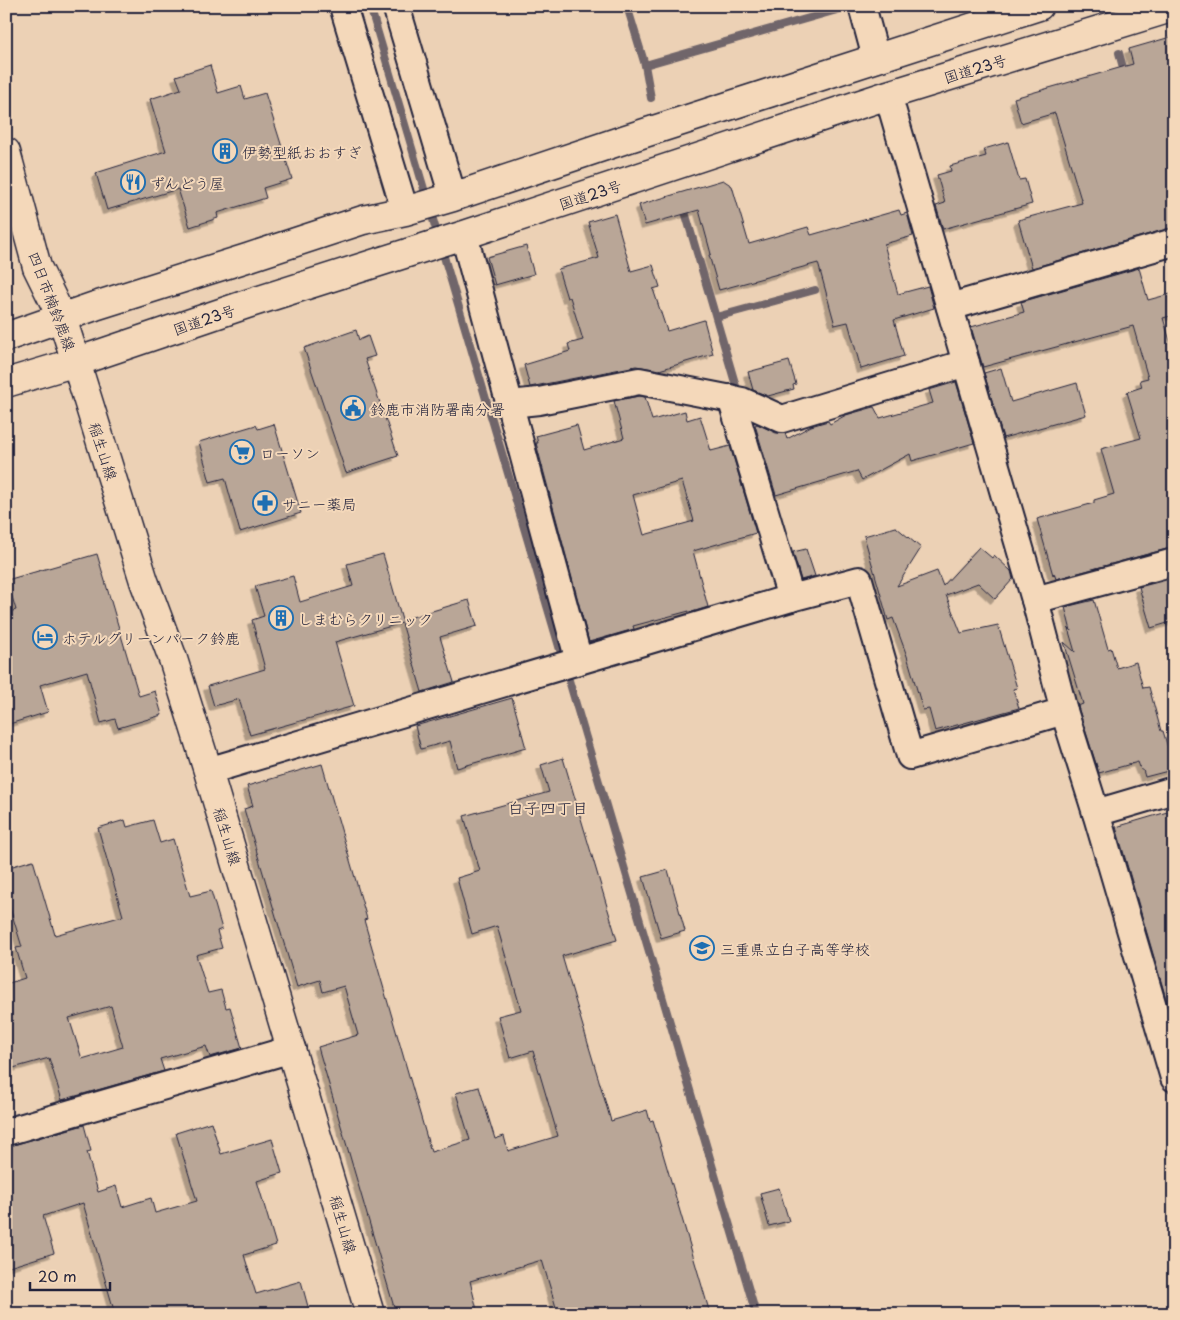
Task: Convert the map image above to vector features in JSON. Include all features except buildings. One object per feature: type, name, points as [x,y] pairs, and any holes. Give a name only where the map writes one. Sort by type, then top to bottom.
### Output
[{"type":"main road","points":[[6,336],[363,220],[405,211],[447,198],[1039,6]]},
{"type":"main road","name":"国道23号","points":[[6,383],[459,237],[888,95],[1174,7]]},
{"type":"main road","name":"四日市楠鈴鹿線","points":[[6,152],[38,267],[62,318],[76,362]]},
{"type":"main road","name":"稲生山線","points":[[76,362],[144,581],[173,659],[208,771],[370,1314]]},
{"type":"street","points":[[343,6],[405,211]]},
{"type":"street","points":[[396,6],[447,198]]},
{"type":"street","points":[[863,11],[876,58]]},
{"type":"street","points":[[888,95],[1036,600],[1064,711],[1166,1026],[1174,1078]]},
{"type":"street","points":[[459,237],[510,404],[579,661]]},
{"type":"street","points":[[950,307],[1169,243]]},
{"type":"street","points":[[510,404],[539,401],[639,381],[731,398],[782,419],[966,363]]},
{"type":"street","points":[[731,398],[791,598]]},
{"type":"street","points":[[1036,600],[1174,562]]},
{"type":"street","points":[[208,771],[538,672],[859,580],[910,756],[1064,711]]},
{"type":"street","points":[[1096,813],[1174,790]]},
{"type":"street","points":[[6,1132],[292,1049]]},
{"type":"waterway","points":[[370,6],[756,1314]]},
{"type":"waterway","points":[[627,6],[645,65],[851,6]]},
{"type":"waterway","points":[[1119,53],[1125,75]]},
{"type":"waterway","points":[[645,65],[651,98]]},
{"type":"waterway","points":[[683,205],[738,393]]},
{"type":"waterway","points":[[716,317],[815,290]]},
{"type":"place","name":"伊勢型紙おおすぎ","points":[[225,151]]},
{"type":"place","name":"ずんどう屋","points":[[133,182]]},
{"type":"place","name":"鈴鹿市消防署南分署","points":[[353,408]]},
{"type":"place","name":"ローソン","points":[[242,452]]},
{"type":"place","name":"サニー薬局","points":[[265,503]]},
{"type":"place","name":"しまむらクリニック","points":[[281,618]]},
{"type":"place","name":"ホテルグリーンパーク鈴鹿","points":[[45,637]]},
{"type":"place","name":"三重県立白子高等学校","points":[[702,948]]},
{"type":"district","name":"白子四丁目","points":[[548,807]]}]
